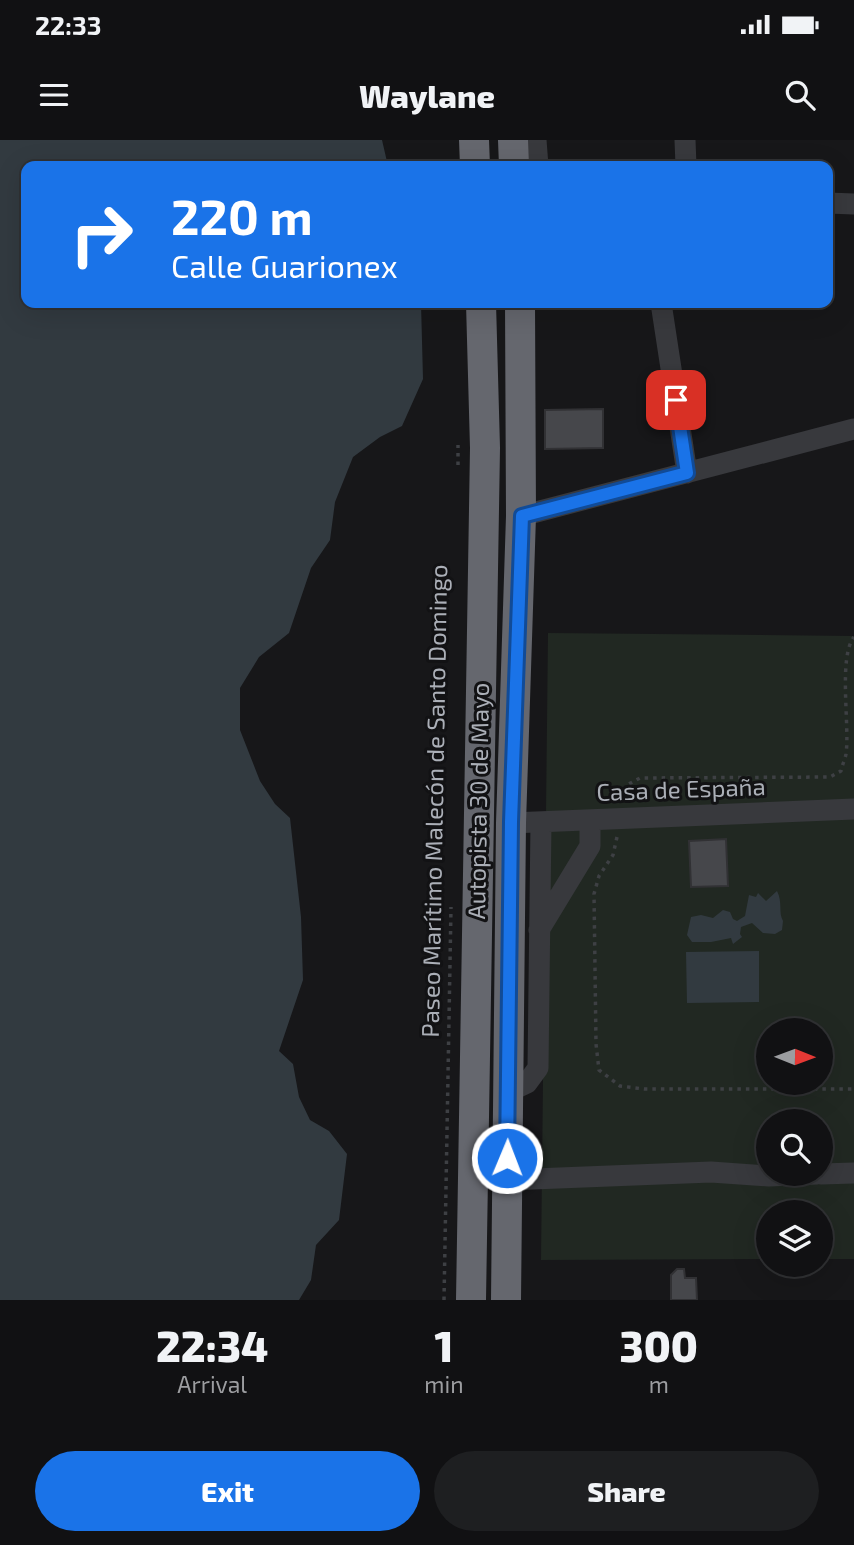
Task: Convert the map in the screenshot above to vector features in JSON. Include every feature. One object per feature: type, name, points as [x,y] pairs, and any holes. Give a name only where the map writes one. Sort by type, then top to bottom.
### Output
[{"type":"highway","points":[[474,140],[475,161]]},
{"type":"highway","points":[[513,140],[514,161]]},
{"type":"highway","name":"Autopista 30 de Mayo","points":[[471,1300],[485,447],[481,308]]},
{"type":"highway","name":"Autopista 30 de Mayo","points":[[506,1300],[511,822],[522,516],[520,308]]},
{"type":"street","points":[[536,140],[538,161]]},
{"type":"street","points":[[685,140],[686,161]]},
{"type":"street","points":[[833,203],[854,204]]},
{"type":"street","points":[[522,351],[532,308]]},
{"type":"street","points":[[663,308],[687,473]]},
{"type":"street","points":[[522,516],[854,429]]},
{"type":"street","name":"Casa de España","points":[[511,822],[620,820],[854,809]]},
{"type":"street","points":[[538,931],[590,846],[590,821]]},
{"type":"street","points":[[508,1092],[527,1083],[538,1068],[541,822]]},
{"type":"street","points":[[507,1181],[711,1172],[756,1175]]},
{"type":"street","points":[[833,1174],[854,1173]]},
{"type":"path","points":[[458,437],[458,477]]},
{"type":"path","points":[[854,637],[847,661],[846,754],[841,771],[830,777],[640,778],[625,786],[613,855],[599,876],[594,894],[596,1044],[599,1070],[620,1086],[644,1089],[854,1089]]},
{"type":"path","name":"Paseo Marítimo Malecón de Santo Domingo","points":[[443,1300],[451,902]]},
{"type":"shaded area","points":[[0,140],[382,140],[387,161],[21,161],[21,308],[421,308],[423,379],[402,426],[380,437],[353,457],[335,502],[330,540],[311,568],[289,633],[259,657],[240,688],[240,730],[260,781],[275,804],[290,818],[301,917],[303,980],[279,1051],[293,1064],[299,1097],[310,1120],[329,1131],[347,1154],[339,1220],[316,1245],[311,1280],[299,1300],[0,1300]]},
{"type":"shaded area","points":[[548,633],[854,636],[854,1259],[833,1259],[833,1200],[756,1200],[756,1259],[541,1260]]},
{"type":"shaded area","points":[[777,891],[783,921],[782,930],[775,934],[763,933],[752,923],[741,927],[742,937],[733,944],[731,938],[692,942],[687,935],[691,917],[701,915],[713,918],[723,910],[730,912],[737,921],[745,916],[749,895],[756,897],[758,893],[766,901]]},
{"type":"shaded area","points":[[759,951],[759,1002],[687,1003],[686,952]]},
{"type":"building","points":[[603,409],[603,448],[545,449],[545,410]]},
{"type":"building","points":[[726,839],[728,886],[691,887],[689,841]]},
{"type":"building","points":[[677,1269],[684,1269],[685,1278],[696,1278],[697,1300],[671,1300],[671,1275]]},
{"type":"route","points":[[507,1158],[511,822],[522,516],[687,473],[676,400]]}]
